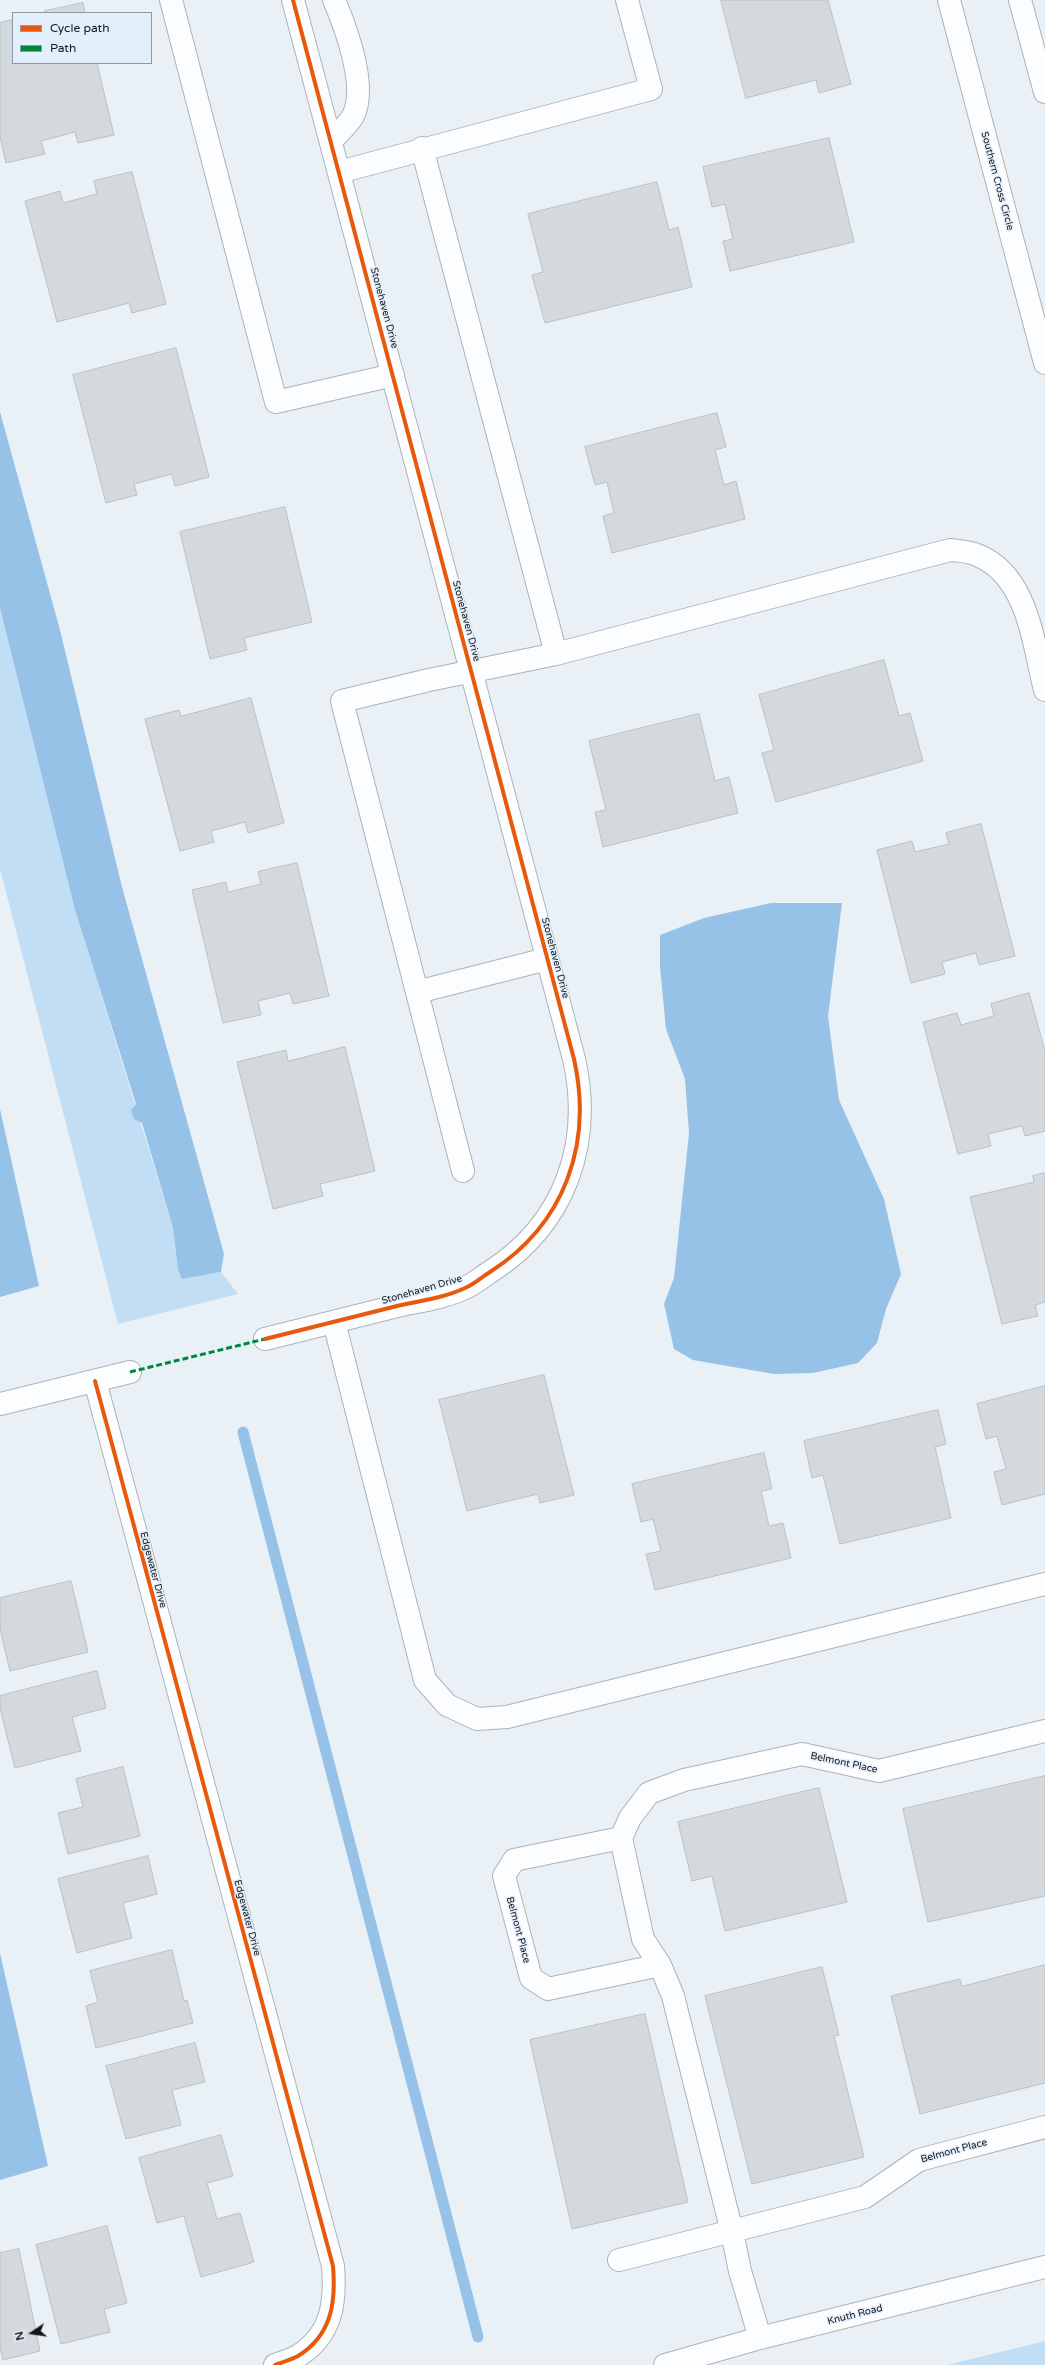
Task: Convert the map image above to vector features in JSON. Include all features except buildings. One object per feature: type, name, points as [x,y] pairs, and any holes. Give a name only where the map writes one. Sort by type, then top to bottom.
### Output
[{"type":"street","points":[[171,0],[276,402],[393,375]]},
{"type":"street","name":"Stonehaven Drive","points":[[265,1339],[464,1288],[518,1253],[540,1228],[554,1207],[573,1162],[578,1137],[580,1087],[293,0]]},
{"type":"street","points":[[331,141],[353,116],[359,98],[356,72],[343,22],[334,0]]},
{"type":"street","points":[[339,172],[422,148],[651,89],[627,0]]},
{"type":"street","name":"Southern Cross Circle","points":[[949,0],[1045,362]]},
{"type":"street","points":[[1020,0],[1045,92]]},
{"type":"street","points":[[422,148],[556,654]]},
{"type":"street","points":[[463,1171],[342,701],[470,671],[556,654],[950,550],[977,554],[1000,568],[1017,590],[1045,690]]},
{"type":"street","points":[[417,992],[547,959]]},
{"type":"street","points":[[334,1322],[425,1680],[447,1705],[477,1719],[507,1717],[1045,1584]]},
{"type":"street","points":[[0,1404],[130,1372]]},
{"type":"street","name":"Edgewater Drive","points":[[95,1381],[333,2266],[336,2292],[330,2317],[317,2339],[298,2356],[275,2365]]},
{"type":"street","name":"Belmont Place","points":[[660,1965],[548,1989],[531,1978],[504,1876],[514,1860],[621,1838],[630,1818],[649,1793],[684,1780],[802,1754],[879,1771],[1045,1731]]},
{"type":"street","points":[[621,1838],[643,1939],[660,1965],[673,1996],[732,2232],[740,2271],[760,2338]]},
{"type":"street","name":"Belmont Place","points":[[619,2260],[865,2197],[919,2160],[1045,2127]]},
{"type":"street","name":"Knuth Road","points":[[665,2365],[760,2338],[1045,2267]]},
{"type":"shaded area","points":[[0,412],[60,630],[122,887],[224,1254],[221,1272],[182,1279],[178,1270],[173,1228],[142,1123],[134,1119],[131,1110],[136,1104],[75,910],[0,608]]},
{"type":"shaded area","points":[[0,608],[75,910],[173,1228],[178,1270],[182,1279],[221,1272],[238,1294],[118,1324],[0,869]]},
{"type":"shaded area","points":[[771,903],[842,903],[828,1016],[839,1100],[884,1199],[901,1274],[886,1309],[877,1343],[858,1363],[813,1373],[774,1374],[693,1360],[674,1349],[664,1304],[674,1278],[689,1133],[685,1079],[666,1029],[660,967],[660,935],[704,918]]},
{"type":"shaded area","points":[[0,1109],[39,1286],[0,1297]]},
{"type":"shaded area","points":[[0,1953],[48,2166],[0,2180]]},
{"type":"shaded area","points":[[1045,2341],[1045,2365],[947,2365]]},
{"type":"waterway","points":[[243,1432],[478,2337]]},
{"type":"marked path","points":[[130,1372],[265,1339]]},
{"type":"cycle path","points":[[265,1339],[449,1294],[468,1286],[490,1272],[516,1253],[537,1230],[555,1206],[567,1179],[576,1151],[579,1121],[579,1091],[574,1059],[293,0]]},
{"type":"cycle path","points":[[95,1381],[333,2266],[334,2292],[332,2305],[325,2328],[309,2348],[298,2356],[275,2365]]}]
